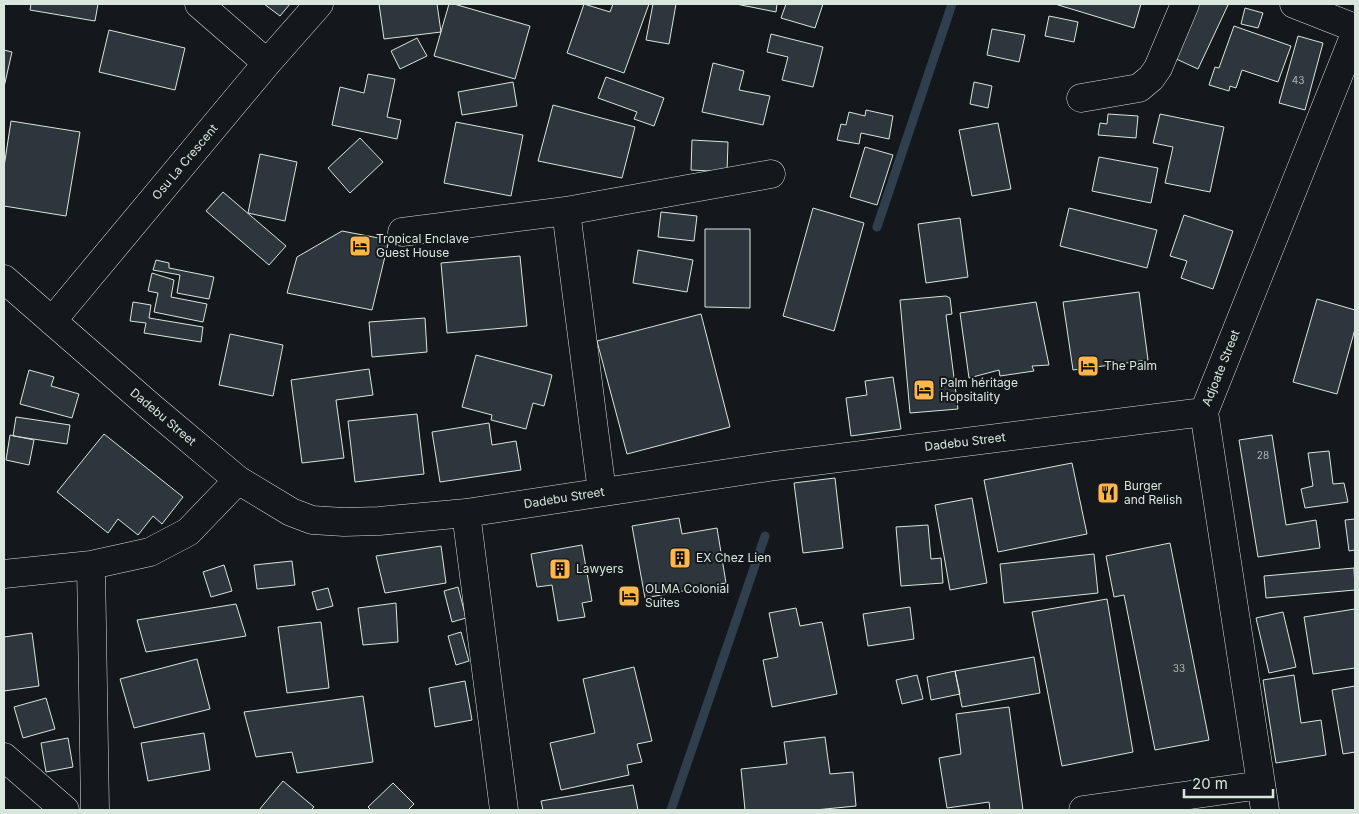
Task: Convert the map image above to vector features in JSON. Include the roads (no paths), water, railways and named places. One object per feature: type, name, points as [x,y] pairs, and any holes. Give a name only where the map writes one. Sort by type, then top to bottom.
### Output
[{"type":"street","points":[[199,4],[267,63]]},
{"type":"street","name":"Osu La Crescent","points":[[52,321],[267,63],[319,4]]},
{"type":"street","points":[[1081,98],[1140,88],[1158,68],[1185,4]]},
{"type":"street","points":[[1294,4],[1355,28]]},
{"type":"street","name":"Adjoate Street","points":[[1263,798],[1204,412],[1355,34]]},
{"type":"street","points":[[402,232],[566,211],[771,174]]},
{"type":"street","points":[[566,211],[602,492]]},
{"type":"street","name":"Dadebu Street","points":[[4,279],[238,480],[291,512],[312,520],[344,522],[379,521],[466,513],[826,459],[1204,412]]},
{"type":"street","points":[[4,574],[90,565],[150,552],[188,532],[238,480]]},
{"type":"street","points":[[466,513],[504,810]]},
{"type":"street","points":[[90,565],[95,810]]},
{"type":"street","points":[[4,757],[65,810]]},
{"type":"street","points":[[1084,810],[1263,798]]},
{"type":"waterway","points":[[877,227],[952,4]]},
{"type":"waterway","points":[[671,810],[765,536]]},
{"type":"place","name":"Tropical Enclave Guest House","points":[[360,246]]},
{"type":"place","name":"The Palm","points":[[1088,366]]},
{"type":"place","name":"Palm héritage Hopsitality","points":[[924,390]]},
{"type":"place","name":"Burger and Relish","points":[[1108,493]]},
{"type":"place","name":"EX Chez Lien","points":[[680,558]]},
{"type":"place","name":"Lawyers","points":[[560,569]]},
{"type":"place","name":"OLMA Colonial Suites","points":[[629,596]]}]
